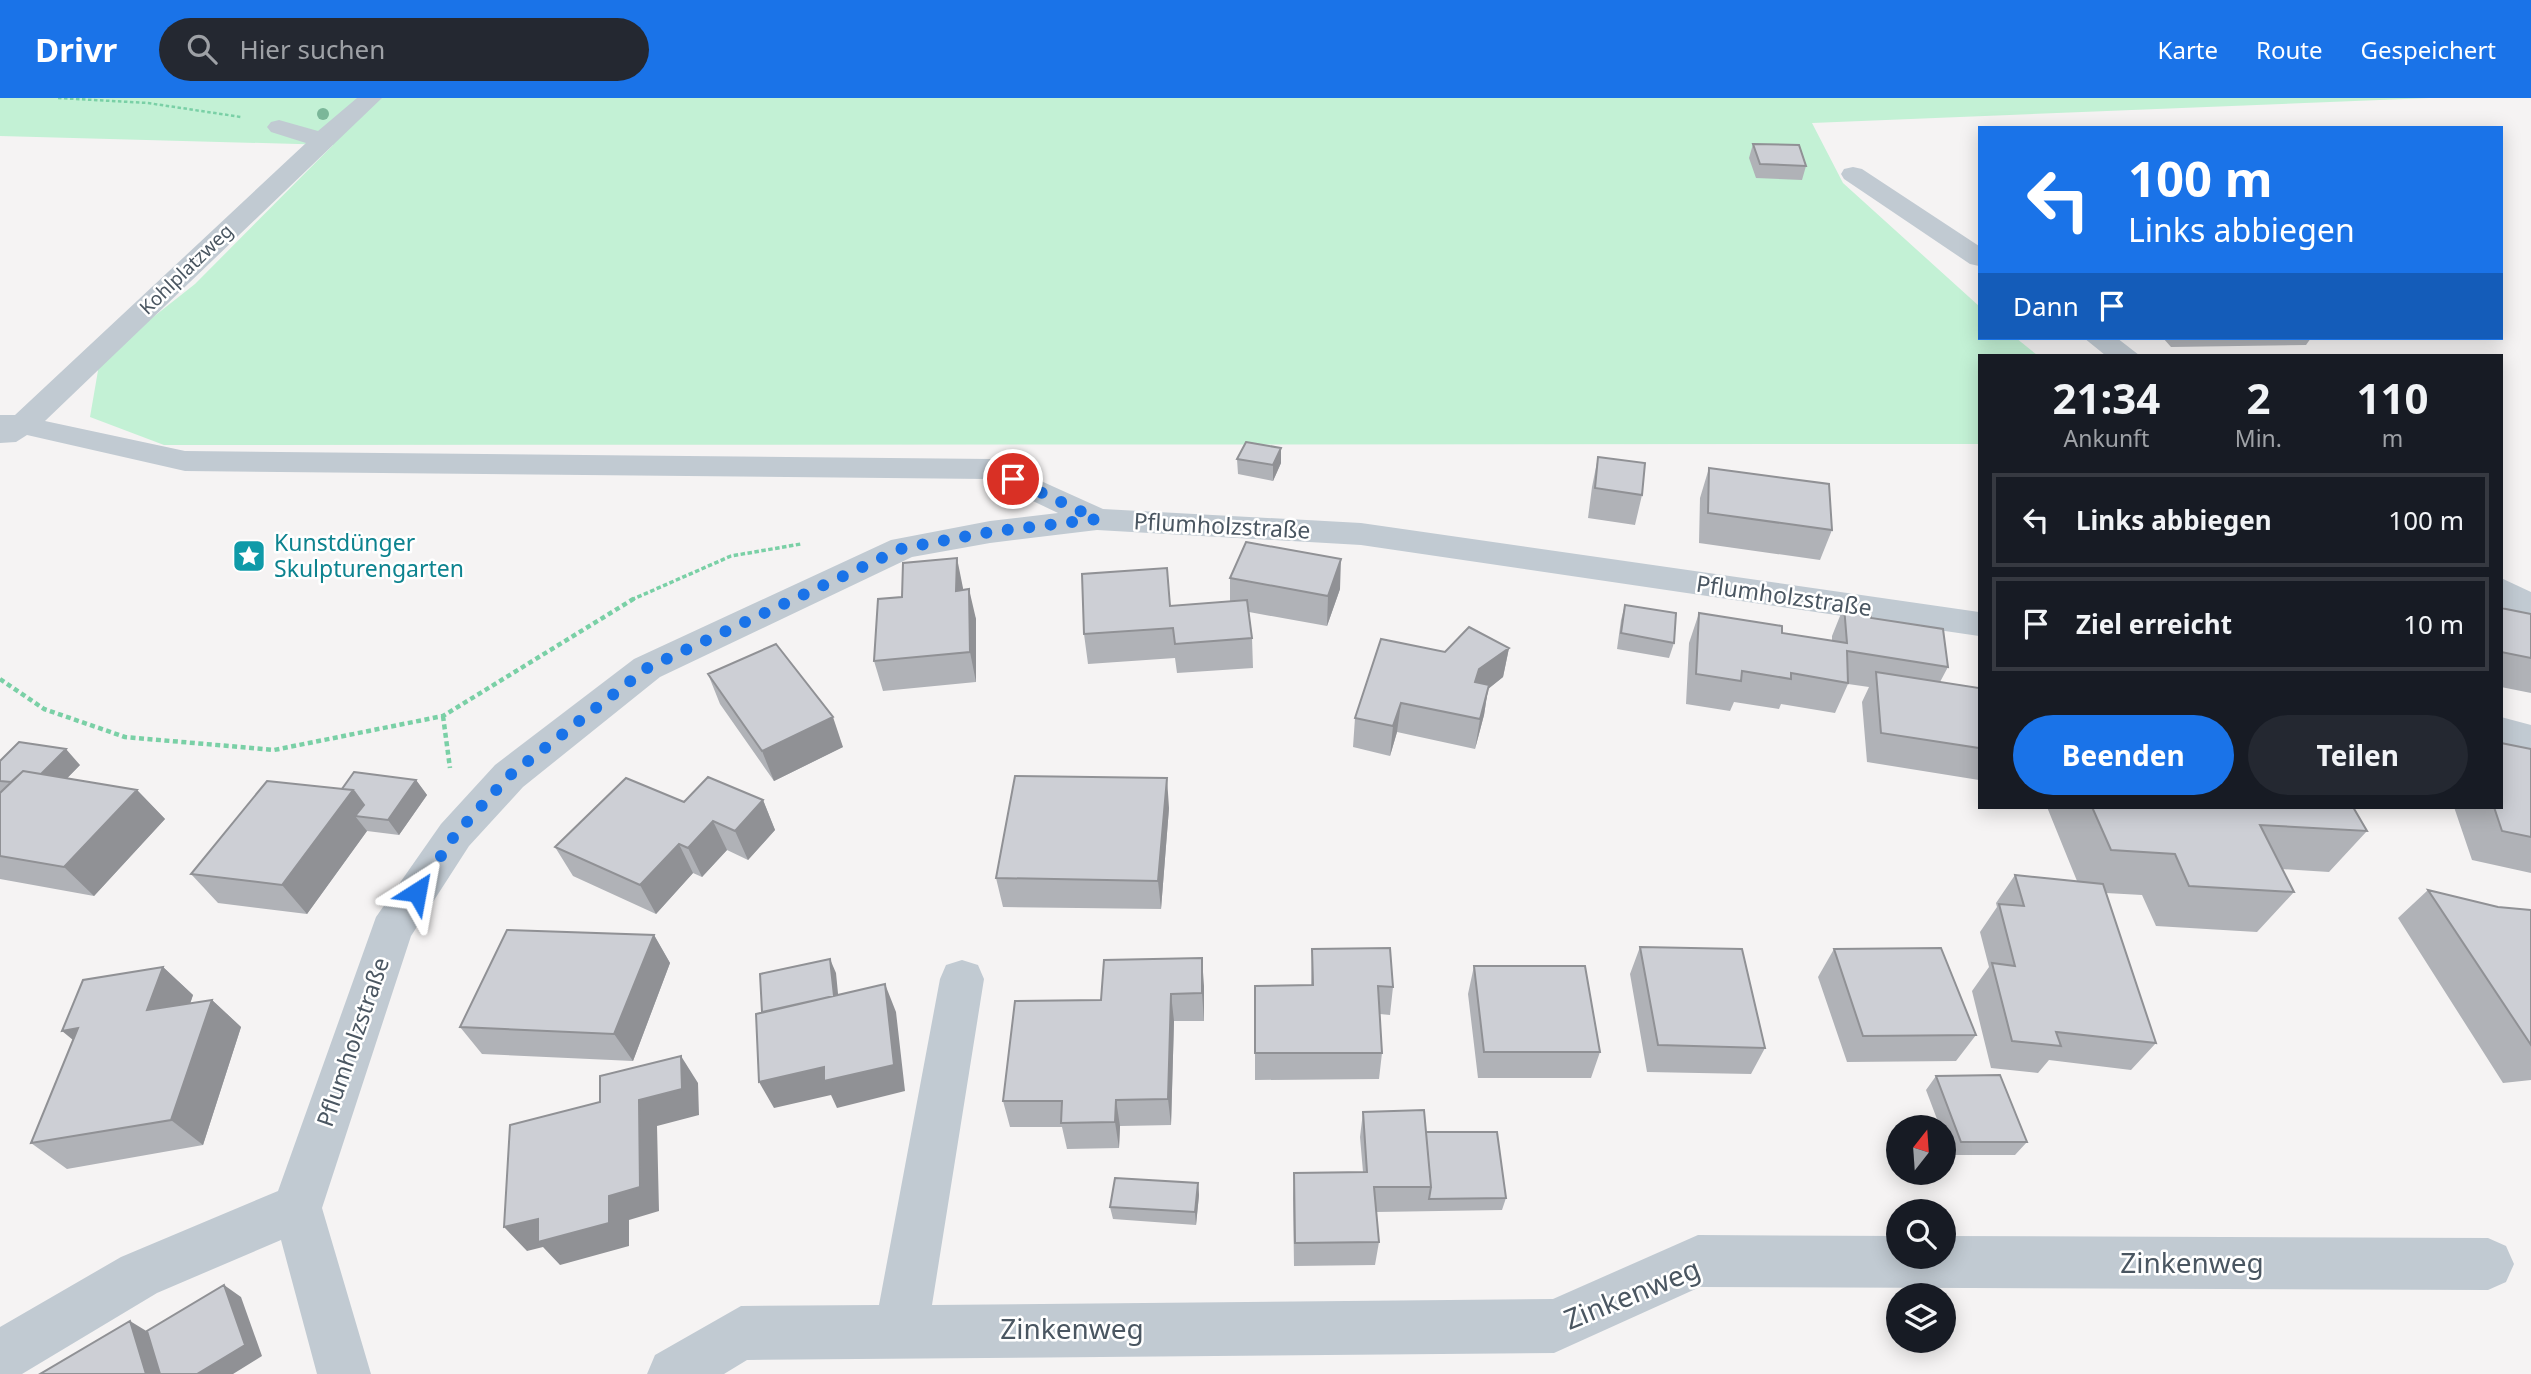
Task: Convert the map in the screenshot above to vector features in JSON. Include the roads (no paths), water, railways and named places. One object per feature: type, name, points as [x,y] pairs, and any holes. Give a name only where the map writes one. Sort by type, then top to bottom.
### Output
[{"type":"street","name":"Kohlplatzweg","points":[[8,429],[371,98]]},
{"type":"street","points":[[279,127],[322,140]]},
{"type":"street","points":[[1853,174],[1978,257]]},
{"type":"street","points":[[2101,340],[2122,354]]},
{"type":"street","points":[[8,429],[184,461],[992,469],[1097,519]]},
{"type":"street","name":"Pflumholzstraße","points":[[298,1208],[391,930],[455,835],[509,776],[647,668],[903,548],[990,532],[1097,519],[1361,534],[1978,624]]},
{"type":"street","points":[[2503,591],[2531,608]]},
{"type":"street","points":[[2503,731],[2531,738]]},
{"type":"street","points":[[901,1331],[962,979]]},
{"type":"street","points":[[0,1357],[139,1275],[298,1208],[344,1374]]},
{"type":"street","name":"Zinkenweg","points":[[674,1374],[741,1333],[1554,1326],[1698,1261],[2488,1264]]},
{"type":"place","name":"Kunstdünger Skulpturengarten","points":[[249,556]]}]
